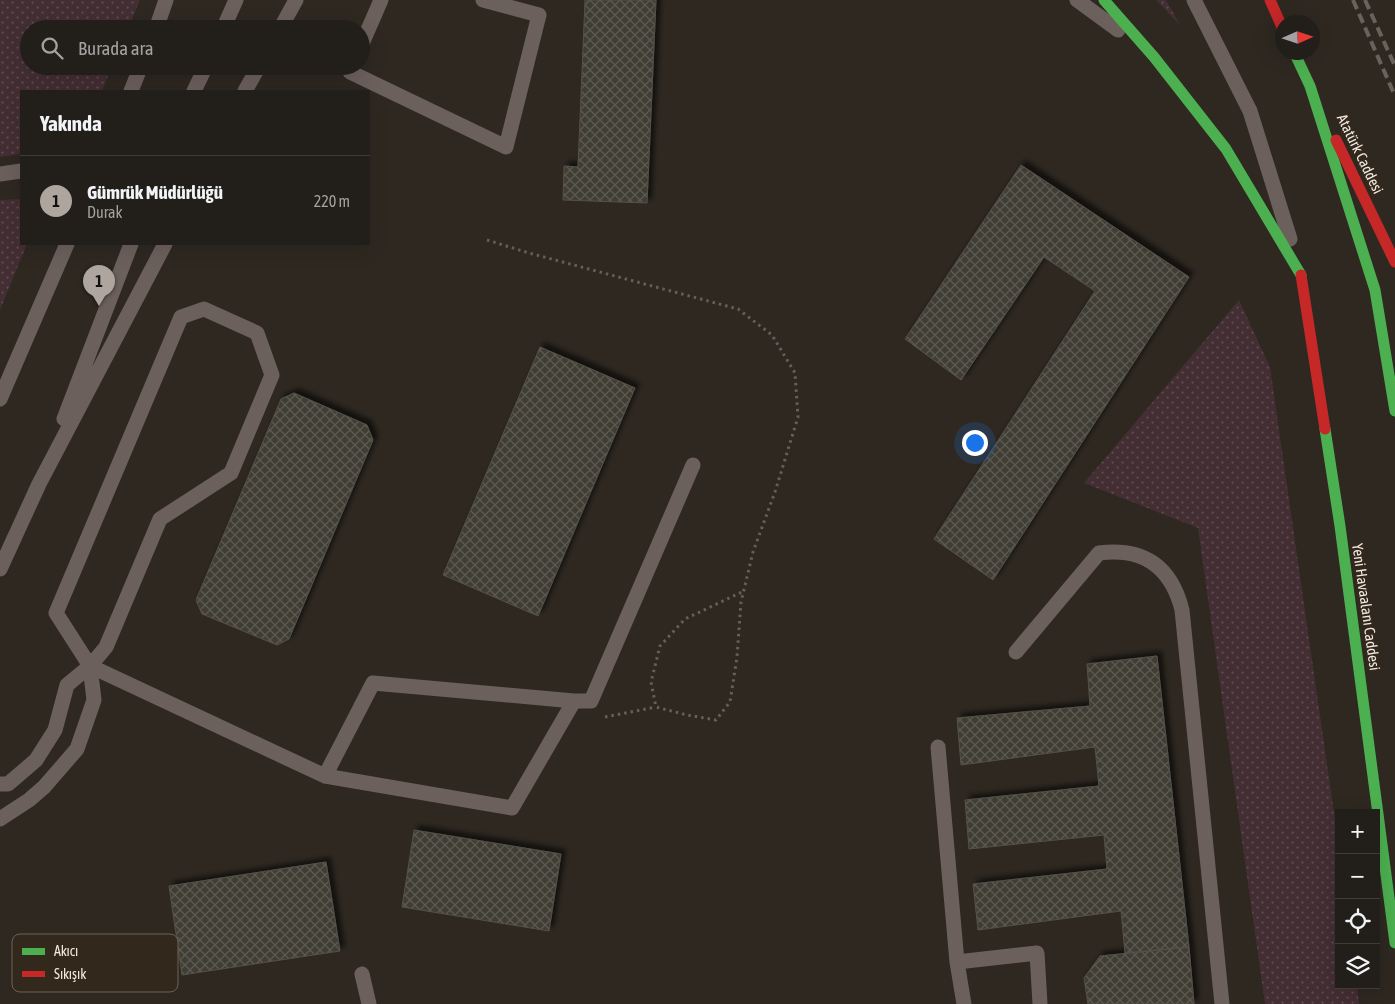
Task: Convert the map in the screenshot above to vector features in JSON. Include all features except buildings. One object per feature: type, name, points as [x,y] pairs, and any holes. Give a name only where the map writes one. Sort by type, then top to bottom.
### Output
[{"type":"main road","points":[[1104,0],[1154,57],[1226,149],[1302,276]]},
{"type":"main road","points":[[1270,0],[1277,15]]},
{"type":"main road","points":[[1298,60],[1310,86],[1375,290],[1395,411]]},
{"type":"main road","name":"Atatürk Caddesi","points":[[1310,86],[1395,262]]},
{"type":"main road","name":"Yeni Havaalanı Caddesi","points":[[1302,276],[1341,535],[1395,943]]},
{"type":"lane","points":[[159,20],[166,0]]},
{"type":"lane","points":[[227,20],[236,0]]},
{"type":"lane","points":[[285,20],[296,0]]},
{"type":"lane","points":[[370,25],[381,0]]},
{"type":"lane","points":[[361,75],[506,146],[539,14],[483,0]]},
{"type":"lane","points":[[1077,0],[1154,57]]},
{"type":"lane","points":[[1194,0],[1250,111],[1302,276]]},
{"type":"lane","points":[[131,90],[137,75]]},
{"type":"lane","points":[[194,90],[202,75]]},
{"type":"lane","points":[[246,90],[254,75]]},
{"type":"lane","points":[[0,174],[20,171]]},
{"type":"lane","points":[[0,399],[67,245]]},
{"type":"lane","points":[[40,484],[131,245]]},
{"type":"lane","points":[[0,568],[40,484],[164,245]]},
{"type":"lane","points":[[0,784],[8,784],[36,760],[56,730],[67,685],[90,666],[106,647],[160,519],[231,473],[272,375],[257,333],[204,309],[181,317],[56,613],[90,666],[94,700],[77,749],[44,787],[29,800],[0,819]]},
{"type":"lane","points":[[325,776],[373,683],[591,701],[693,465]]},
{"type":"lane","points":[[1016,652],[1099,553],[1127,552],[1140,556],[1164,572],[1172,583],[1182,610],[1222,1004]]},
{"type":"lane","points":[[90,666],[325,776],[512,808],[574,701]]},
{"type":"lane","points":[[938,748],[957,962],[964,1004]]},
{"type":"lane","points":[[957,962],[1037,954],[1040,1004]]},
{"type":"lane","points":[[362,974],[369,1004]]},
{"type":"path","points":[[591,701],[595,719],[656,707]]},
{"type":"shaded area","points":[[0,0],[140,0],[132,20],[20,20],[20,75],[108,75],[102,90],[20,90],[20,154],[0,157]]},
{"type":"shaded area","points":[[1156,0],[1166,0],[1180,25]]},
{"type":"shaded area","points":[[20,199],[20,245],[27,245],[0,310],[0,200]]},
{"type":"shaded area","points":[[1239,300],[1270,367],[1335,820],[1335,989],[1357,989],[1359,1004],[1265,1004],[1198,528],[1084,483]]},
{"type":"railway","points":[[1353,0],[1395,96]]},
{"type":"railway","points":[[1365,0],[1395,66]]},
{"type":"traffic: fast","points":[[1104,0],[1154,57],[1226,149],[1301,275]]},
{"type":"traffic: fast","points":[[1298,60],[1310,86],[1375,290],[1395,411]]},
{"type":"traffic: fast","points":[[1325,429],[1340,526],[1395,943]]},
{"type":"traffic: jam","points":[[1270,0],[1277,15]]},
{"type":"traffic: jam","points":[[1336,140],[1395,262]]},
{"type":"traffic: jam","points":[[1301,275],[1325,429]]},
{"type":"place","name":"Gümrük Müdürlüğü","points":[[99,306]]}]
